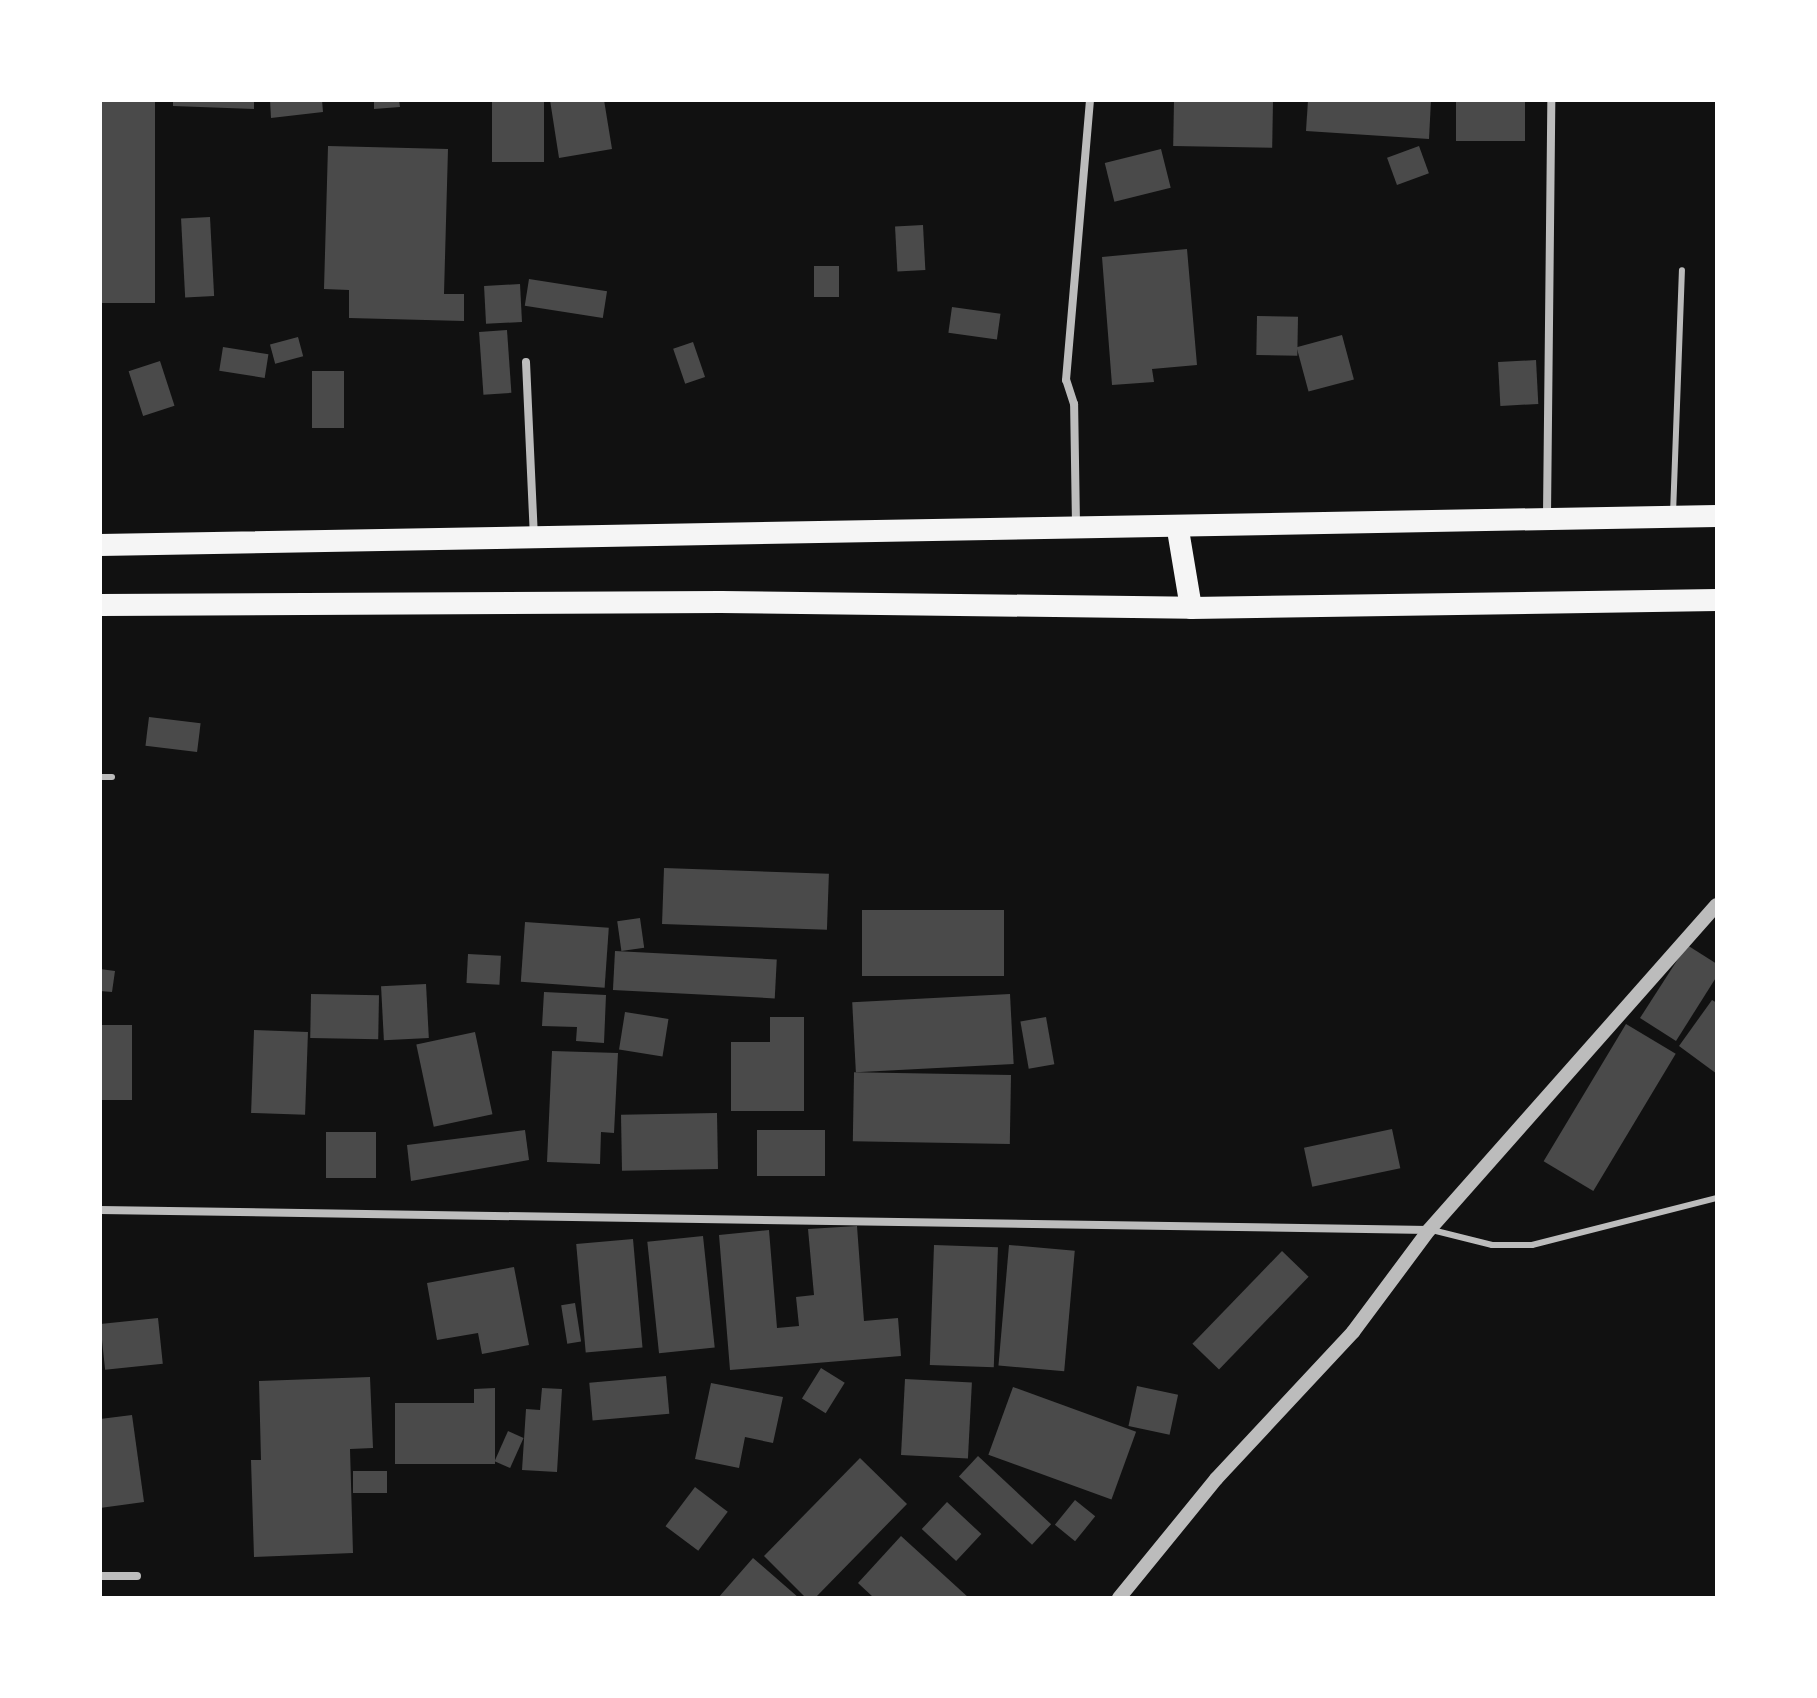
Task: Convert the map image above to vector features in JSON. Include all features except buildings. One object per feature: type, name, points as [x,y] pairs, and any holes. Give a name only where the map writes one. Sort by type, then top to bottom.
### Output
[{"type":"highway","points":[[100,545],[1178,530],[1547,515],[1717,516]]},
{"type":"highway","points":[[1178,530],[1191,608]]},
{"type":"highway","points":[[100,605],[721,602],[1191,608],[1717,600]]},
{"type":"street","points":[[1076,531],[1074,404],[1066,380],[1090,100]]},
{"type":"street","points":[[1547,515],[1551,100]]},
{"type":"street","points":[[526,362],[534,538]]},
{"type":"street","points":[[1119,1598],[1216,1479],[1353,1332],[1429,1230],[1717,905]]},
{"type":"street","points":[[100,1210],[1429,1230]]},
{"type":"street","points":[[100,1576],[137,1576]]},
{"type":"lane","points":[[1673,516],[1682,270]]},
{"type":"lane","points":[[100,777],[112,777]]},
{"type":"lane","points":[[1429,1230],[1492,1245],[1532,1245],[1717,1198]]}]
